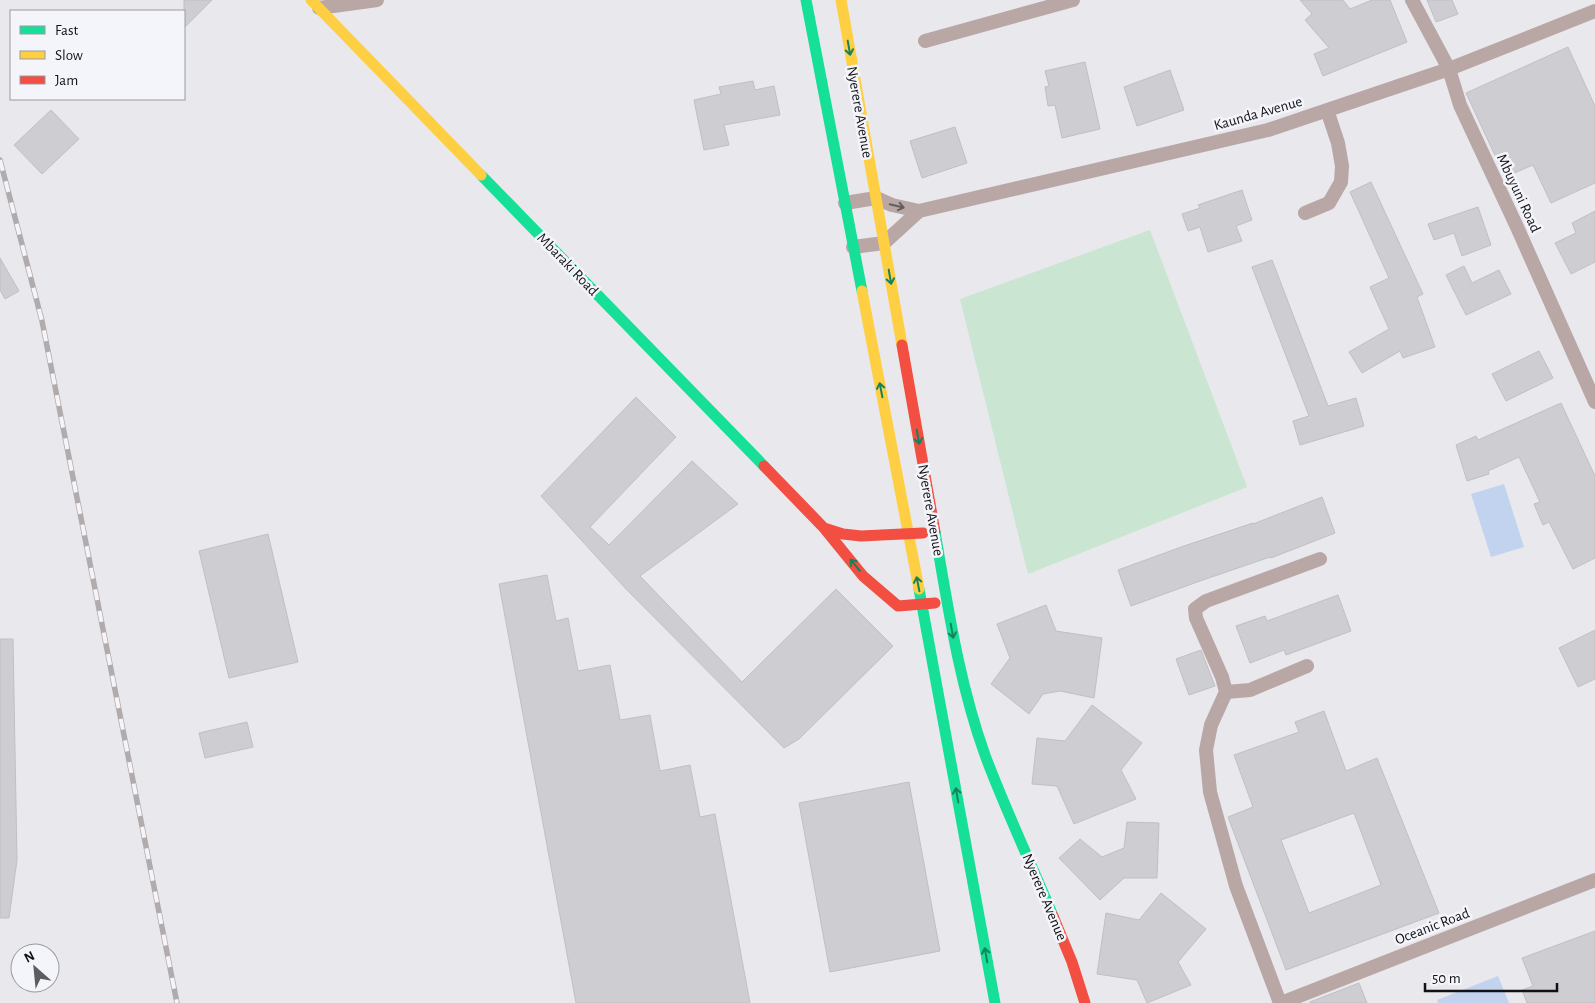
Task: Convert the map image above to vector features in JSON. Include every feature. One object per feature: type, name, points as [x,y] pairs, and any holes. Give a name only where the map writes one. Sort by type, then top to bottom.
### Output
[{"type":"main road","name":"Nyerere Avenue","points":[[837,0],[876,198],[947,602],[962,676],[984,754],[1072,962],[1085,1003]]},
{"type":"main road","name":"Mbaraki Road","points":[[315,4],[824,528],[863,576],[898,606],[947,602]]},
{"type":"main road","name":"Nyerere Avenue","points":[[809,4],[995,1003]]},
{"type":"main road","points":[[824,528],[843,534],[861,536],[935,533]]},
{"type":"street","points":[[315,4],[377,0]]},
{"type":"street","points":[[925,41],[1073,0]]},
{"type":"street","name":"Mbuyuni Road","points":[[1412,0],[1449,69],[1460,105],[1595,402]]},
{"type":"street","name":"Kaunda Avenue","points":[[876,198],[892,205],[919,211],[1268,130],[1449,69],[1595,12]]},
{"type":"street","points":[[1304,214],[1329,203],[1341,182],[1342,166],[1338,143],[1327,110]]},
{"type":"street","points":[[845,203],[876,198]]},
{"type":"street","name":"Kaunda Avenue","points":[[884,243],[919,211]]},
{"type":"street","points":[[853,247],[884,243]]},
{"type":"street","points":[[1281,1003],[1236,886],[1210,792],[1206,750],[1211,725],[1226,692],[1222,677],[1196,618],[1195,609],[1206,601],[1320,559]]},
{"type":"street","points":[[1226,692],[1250,690],[1307,666]]},
{"type":"street","name":"Oceanic Road","points":[[1281,1003],[1595,880]]},
{"type":"green space","points":[[1150,230],[1247,487],[1028,574],[960,299]]},
{"type":"water","points":[[1504,484],[1524,547],[1491,557],[1471,494]]},
{"type":"water","points":[[1498,976],[1509,1003],[1438,1003],[1437,1000]]},
{"type":"building","points":[[184,0],[212,0],[185,27]]},
{"type":"building","points":[[1300,0],[1343,0],[1350,9],[1372,0],[1390,0],[1407,42],[1323,76],[1314,54],[1329,48],[1305,20],[1312,14]]},
{"type":"building","points":[[1427,0],[1452,0],[1458,14],[1436,22]]},
{"type":"building","points":[[1568,47],[1595,106],[1595,183],[1551,203],[1533,165],[1505,177],[1466,93]]},
{"type":"building","points":[[1085,62],[1100,129],[1062,138],[1055,105],[1048,106],[1045,87],[1049,86],[1045,71]]},
{"type":"building","points":[[1170,70],[1184,110],[1137,126],[1124,87]]},
{"type":"building","points":[[753,81],[755,90],[774,86],[780,115],[724,125],[729,145],[704,150],[694,100],[721,94],[719,87]]},
{"type":"building","points":[[51,110],[79,139],[42,174],[14,145]]},
{"type":"building","points":[[955,127],[967,163],[922,178],[910,141]]},
{"type":"building","points":[[1371,182],[1423,294],[1417,297],[1435,347],[1403,358],[1400,351],[1362,373],[1349,352],[1389,329],[1370,287],[1389,278],[1350,192]]},
{"type":"building","points":[[1242,190],[1252,220],[1236,226],[1242,241],[1208,252],[1200,227],[1188,231],[1182,214],[1200,208],[1198,205]]},
{"type":"building","points":[[1478,207],[1491,245],[1462,256],[1454,233],[1434,240],[1428,224]]},
{"type":"building","points":[[1595,211],[1595,262],[1571,274],[1555,243],[1576,233],[1572,223]]},
{"type":"building","points":[[0,258],[19,291],[5,299],[0,290]]},
{"type":"building","points":[[1272,260],[1328,406],[1356,398],[1364,426],[1300,445],[1293,421],[1309,416],[1252,267]]},
{"type":"building","points":[[1464,266],[1472,283],[1499,270],[1511,294],[1466,315],[1446,275]]},
{"type":"building","points":[[1539,351],[1553,378],[1506,401],[1492,374]]},
{"type":"building","points":[[636,397],[676,437],[590,527],[609,545],[692,461],[738,504],[640,576],[742,682],[836,589],[893,646],[799,739],[784,748],[626,589],[541,496]]},
{"type":"building","points":[[1561,403],[1595,476],[1595,558],[1573,569],[1549,522],[1543,525],[1534,504],[1540,502],[1519,457],[1488,471],[1489,474],[1467,481],[1456,445],[1476,436],[1478,440]]},
{"type":"building","points":[[1322,497],[1335,533],[1271,558],[1131,606],[1118,570],[1253,524]]},
{"type":"building","points":[[268,534],[298,662],[229,678],[199,551]]},
{"type":"building","points":[[547,575],[556,621],[568,618],[578,671],[610,665],[620,720],[650,715],[660,771],[690,765],[700,817],[715,814],[750,1003],[576,1003],[499,584]]},
{"type":"building","points":[[1338,595],[1351,631],[1286,655],[1284,650],[1250,663],[1236,626],[1265,616],[1267,621]]},
{"type":"building","points":[[1046,605],[1056,631],[1102,638],[1094,698],[1060,691],[1043,694],[1029,714],[991,684],[1010,658],[997,624]]},
{"type":"building","points":[[1595,630],[1595,679],[1578,687],[1559,648]]},
{"type":"building","points":[[0,639],[13,639],[17,860],[9,918],[0,918]]},
{"type":"building","points":[[1201,650],[1215,686],[1189,695],[1176,659]]},
{"type":"building","points":[[1092,705],[1142,743],[1121,770],[1136,799],[1074,824],[1057,786],[1032,784],[1037,738],[1065,741]]},
{"type":"building","points":[[1324,711],[1346,771],[1377,758],[1439,913],[1286,970],[1228,817],[1253,807],[1234,755],[1299,732],[1295,722]],"holes":[[[1354,813],[1381,885],[1309,913],[1281,840]]]},
{"type":"building","points":[[247,722],[253,747],[205,758],[199,733]]},
{"type":"building","points":[[909,782],[940,951],[830,972],[799,803]]},
{"type":"building","points":[[1127,822],[1159,823],[1157,878],[1124,878],[1100,900],[1059,858],[1080,839],[1102,857],[1124,848]]},
{"type":"building","points":[[1161,893],[1206,929],[1178,962],[1191,985],[1147,1003],[1137,980],[1097,974],[1106,913],[1139,920]]},
{"type":"building","points":[[1595,931],[1595,1003],[1527,1003],[1522,990],[1533,986],[1522,958]]},
{"type":"building","points":[[1359,983],[1367,1003],[1310,1003],[1310,1002]]},
{"type":"railway","points":[[0,160],[42,321],[177,1003]]},
{"type":"traffic: fast","points":[[806,0],[862,291]]},
{"type":"traffic: fast","points":[[481,175],[764,466]]},
{"type":"traffic: fast","points":[[935,532],[955,645],[976,728],[1001,795],[1053,916]]},
{"type":"traffic: fast","points":[[919,589],[995,1003]]},
{"type":"traffic: slow","points":[[311,0],[481,175]]},
{"type":"traffic: slow","points":[[841,0],[902,345]]},
{"type":"traffic: slow","points":[[862,291],[919,589]]},
{"type":"traffic: jam","points":[[902,345],[935,532]]},
{"type":"traffic: jam","points":[[764,466],[824,528],[863,576],[898,606],[935,603]]},
{"type":"traffic: jam","points":[[824,528],[843,534],[861,536],[923,533]]},
{"type":"traffic: jam","points":[[1053,916],[1072,962],[1085,1003]]}]
